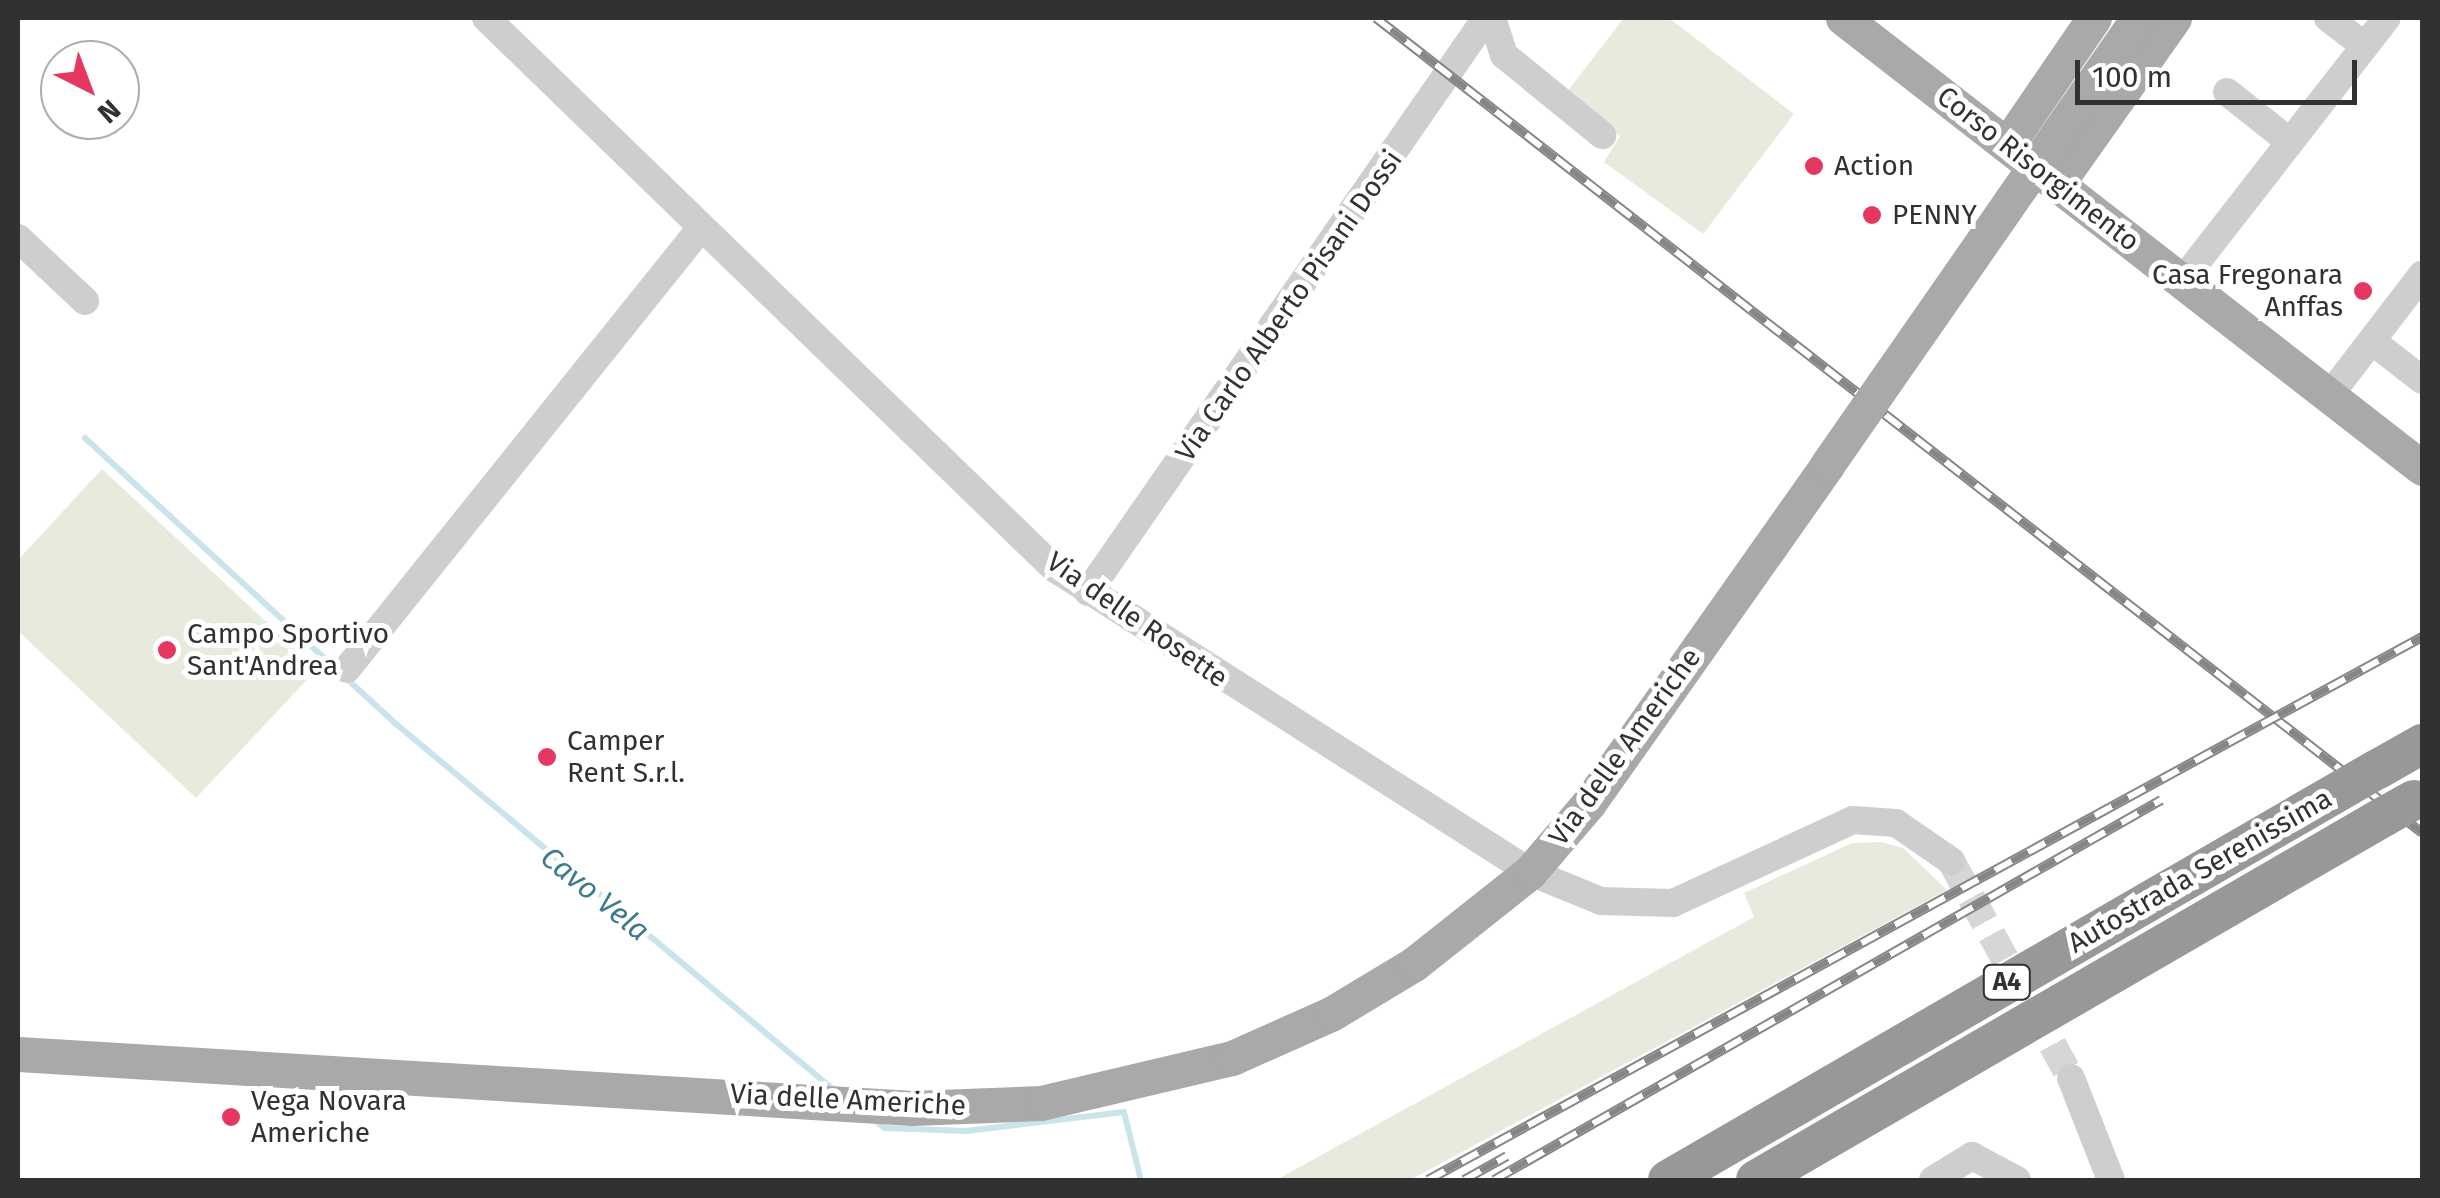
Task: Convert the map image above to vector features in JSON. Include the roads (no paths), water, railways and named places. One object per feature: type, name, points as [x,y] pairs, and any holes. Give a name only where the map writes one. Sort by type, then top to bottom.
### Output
[{"type":"highway","name":"Autostrada Serenissima","points":[[1668,1180],[2422,744]]},
{"type":"highway","name":"Autostrada Serenissima","points":[[1756,1180],[2407,804]]},
{"type":"highway","points":[[1794,1180],[1896,1120],[1986,1050]]},
{"type":"main road","name":"Corso Risorgimento","points":[[1842,18],[2422,468]]},
{"type":"main road","points":[[2007,145],[2094,18]]},
{"type":"main road","name":"Via delle Americhe","points":[[18,1054],[851,1103],[1041,1103],[1232,1058],[1331,1014],[1414,964],[1530,872],[1589,804],[2138,18]]},
{"type":"main road","points":[[2057,184],[2174,18]]},
{"type":"street","points":[[1489,18],[1504,56],[1602,134]]},
{"type":"street","name":"Via Carlo Alberto Pisani Dossi","points":[[1088,592],[1489,18]]},
{"type":"street","points":[[2328,18],[2364,46]]},
{"type":"street","points":[[2182,281],[2387,18]]},
{"type":"street","name":"Via delle Rosette","points":[[502,23],[700,229],[1088,592],[1530,872],[1602,901],[1673,903],[1853,820],[1896,822],[1952,860]]},
{"type":"street","points":[[2228,92],[2290,142]]},
{"type":"street","points":[[347,669],[700,229]]},
{"type":"street","points":[[18,238],[85,301]]},
{"type":"street","points":[[2330,396],[2422,275]]},
{"type":"street","points":[[2372,341],[2422,380]]},
{"type":"street","points":[[2071,1078],[2111,1180]]},
{"type":"street","points":[[1934,1180],[1972,1156],[2017,1180]]},
{"type":"waterway","name":"Cavo Vela","points":[[85,438],[395,723],[834,1090]]},
{"type":"waterway","name":"Cavo Vela","points":[[872,1118],[885,1128],[966,1131],[1124,1112],[1141,1180]]},
{"type":"tunnel","points":[[1951,861],[2071,1078]]},
{"type":"railway","points":[[1376,18],[2422,833]]},
{"type":"railway","points":[[1428,1180],[2422,637]]},
{"type":"railway","points":[[1494,1180],[2161,800]]},
{"type":"railway","points":[[1464,1180],[1507,1156]]},
{"type":"place","name":"Action","points":[[1814,166]]},
{"type":"place","name":"PENNY","points":[[1872,215]]},
{"type":"place","name":"Casa Fregonara Anffas","points":[[2363,291]]},
{"type":"place","name":"Campo Sportivo Sant'Andrea","points":[[167,650]]},
{"type":"place","name":"Camper Rent S.r.l.","points":[[547,757]]},
{"type":"place","name":"Vega Novara Americhe","points":[[231,1117]]}]
